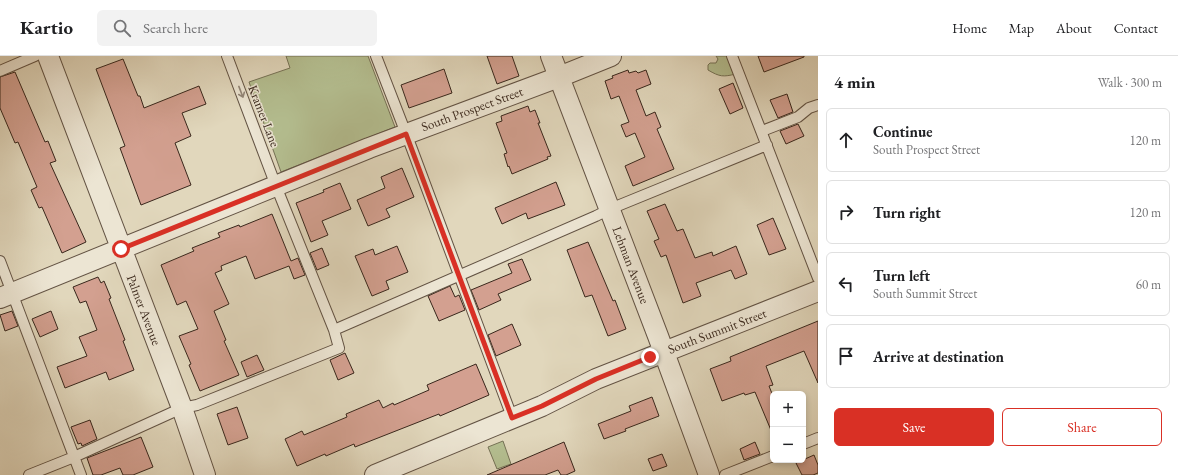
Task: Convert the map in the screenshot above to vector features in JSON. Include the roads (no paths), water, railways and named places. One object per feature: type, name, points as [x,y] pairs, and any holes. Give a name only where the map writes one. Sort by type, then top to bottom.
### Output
[{"type":"street","name":"Palmer Avenue","points":[[48,56],[182,408],[205,475]]},
{"type":"street","name":"Lehman Avenue","points":[[551,56],[664,352],[709,475]]},
{"type":"street","name":"South Prospect Street","points":[[6,296],[406,134],[611,56]]},
{"type":"street","name":"South Summit Street","points":[[374,475],[542,406],[596,379],[818,291]]},
{"type":"lane","points":[[0,70],[35,56]]},
{"type":"lane","name":"Kramer Lane","points":[[182,408],[197,405],[339,348],[334,330],[276,186],[227,56]]},
{"type":"lane","points":[[376,56],[512,418]]},
{"type":"lane","points":[[732,56],[818,278]]},
{"type":"lane","points":[[762,131],[798,116],[809,108],[818,105]]},
{"type":"lane","points":[[334,330],[610,209],[767,145]]},
{"type":"lane","points":[[0,261],[6,296],[81,475]]},
{"type":"lane","points":[[29,475],[74,457],[182,408]]},
{"type":"lane","points":[[806,443],[818,438]]},
{"type":"lane","points":[[725,475],[770,457]]}]
